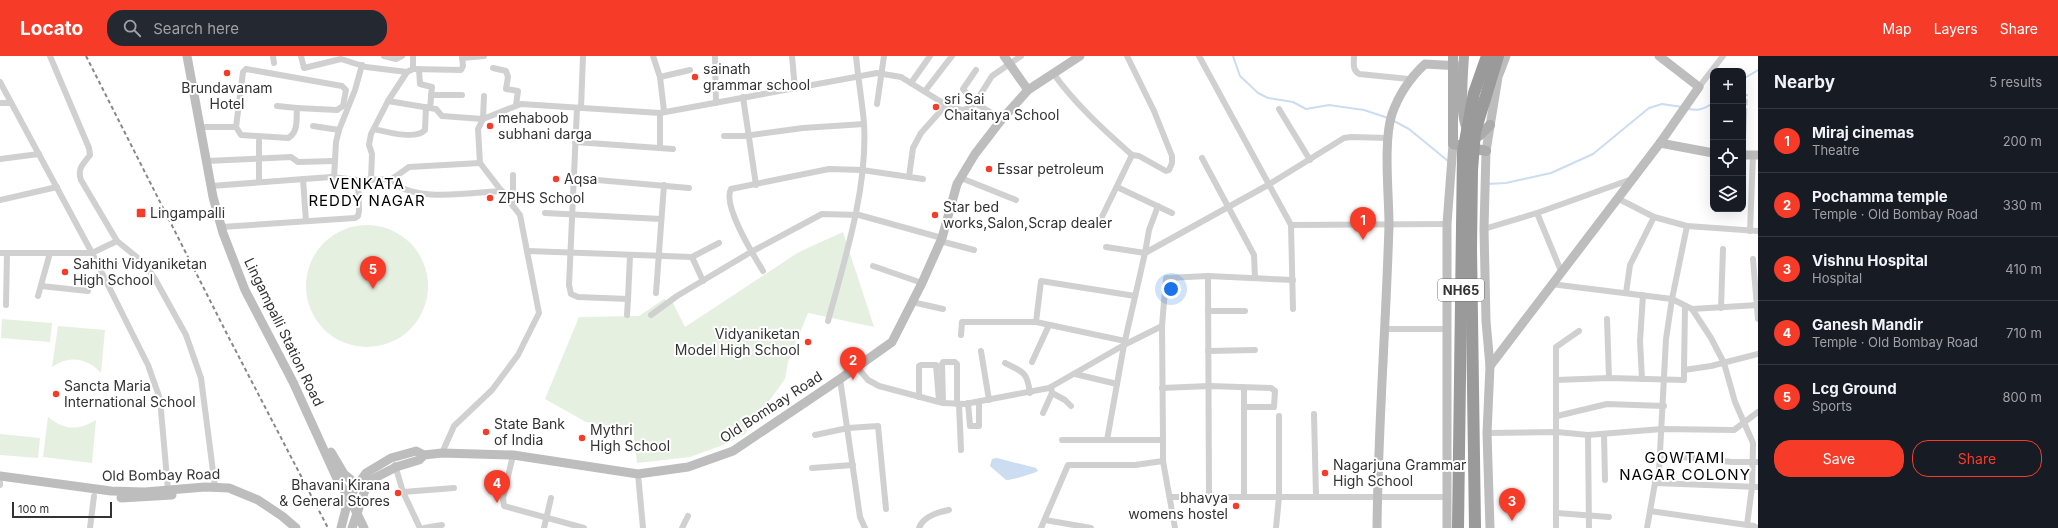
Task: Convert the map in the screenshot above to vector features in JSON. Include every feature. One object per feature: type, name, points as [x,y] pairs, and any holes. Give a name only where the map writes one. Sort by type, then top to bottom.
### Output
[{"type":"highway","name":"NH65","points":[[1458,528],[1463,152],[1474,93],[1487,56]]},
{"type":"highway","name":"NH65","points":[[1475,528],[1471,248],[1472,170],[1475,132],[1498,56]]},
{"type":"main road","points":[[1464,56],[1462,95],[1467,130],[1469,134],[1479,136],[1490,125]]},
{"type":"main road","points":[[1453,60],[1453,144],[1486,151]]},
{"type":"main road","points":[[1452,112],[1462,95]]},
{"type":"street","points":[[50,56],[89,148],[90,155],[80,168],[80,180],[117,241],[144,263],[155,279],[186,335],[201,378],[215,487]]},
{"type":"street","name":"Lingampalli Station Road","points":[[188,56],[211,186],[221,227],[245,290],[293,382],[338,481],[349,497],[364,528]]},
{"type":"street","points":[[272,56],[274,63]]},
{"type":"street","points":[[301,56],[304,68],[341,57],[362,66],[407,72],[416,69],[461,70],[462,57],[484,56]]},
{"type":"street","points":[[384,56],[396,59],[402,56]]},
{"type":"street","points":[[374,129],[409,135],[423,132],[425,130],[435,95],[432,86],[419,83],[413,56]]},
{"type":"street","points":[[583,56],[575,142],[569,285],[571,294],[578,297],[628,299]]},
{"type":"street","points":[[653,56],[660,77],[662,112],[660,148]]},
{"type":"street","points":[[715,56],[716,103]]},
{"type":"street","points":[[792,56],[796,89]]},
{"type":"street","points":[[828,321],[852,231],[862,170],[864,124],[856,56]]},
{"type":"street","points":[[877,104],[884,56]]},
{"type":"street","points":[[911,83],[930,56]]},
{"type":"street","points":[[925,91],[952,56]]},
{"type":"street","points":[[1004,56],[1028,90]]},
{"type":"street","points":[[388,101],[431,108],[442,116],[483,119],[516,105],[662,112],[882,74],[896,75],[925,91],[946,105],[963,110],[970,108],[975,103],[992,76],[1021,56]]},
{"type":"street","name":"Old Bombay Road","points":[[340,528],[349,497],[366,473],[391,458],[416,451],[424,455],[442,453],[513,455],[638,474],[688,467],[734,451],[858,367],[892,342],[922,283],[941,239],[956,189],[975,154],[1002,119],[1028,90],[1080,56]]},
{"type":"street","points":[[1053,73],[1064,88],[1132,155],[1139,156],[1166,171],[1169,170],[1172,163],[1172,156],[1156,117],[1127,56]]},
{"type":"street","points":[[1199,56],[1291,225],[1293,309]]},
{"type":"street","points":[[1354,56],[1354,67],[1356,72],[1359,74],[1409,79]]},
{"type":"street","points":[[1490,528],[1488,433],[1490,366],[1486,303],[1484,200],[1486,151],[1498,77],[1506,56]]},
{"type":"street","points":[[1659,56],[1699,87]]},
{"type":"street","points":[[1490,366],[1551,284],[1660,143],[1680,113],[1723,56]]},
{"type":"street","points":[[1377,528],[1377,496],[1389,225],[1389,136],[1392,114],[1409,79],[1425,64],[1453,60],[1463,67]]},
{"type":"street","points":[[334,178],[334,161],[339,130],[355,90],[362,66]]},
{"type":"street","points":[[493,68],[506,71],[508,77],[506,89],[518,91],[516,105]]},
{"type":"street","points":[[276,106],[297,108],[340,108],[343,106],[346,90],[342,86],[246,69],[242,72],[236,127],[241,135],[288,138],[293,135],[296,130],[297,108]]},
{"type":"street","points":[[660,77],[690,70]]},
{"type":"street","points":[[976,70],[963,89],[975,103],[1002,119]]},
{"type":"street","points":[[371,180],[372,154],[369,140],[388,101],[407,72]]},
{"type":"street","points":[[0,82],[92,253],[154,380],[160,399],[163,417],[168,490]]},
{"type":"street","points":[[435,95],[462,95]]},
{"type":"street","points":[[442,453],[454,426],[492,390],[518,355],[539,312],[520,215],[480,163],[478,129],[483,119],[484,96]]},
{"type":"street","points":[[743,97],[756,185]]},
{"type":"street","points":[[0,103],[10,102]]},
{"type":"street","points":[[909,177],[912,148],[921,133],[946,105]]},
{"type":"street","points":[[1279,109],[1310,160]]},
{"type":"street","points":[[724,136],[864,124]]},
{"type":"street","points":[[201,126],[236,127]]},
{"type":"street","points":[[313,126],[339,130]]},
{"type":"street","points":[[1106,247],[1145,253],[1268,185],[1344,138],[1389,136]]},
{"type":"street","points":[[259,141],[259,182]]},
{"type":"street","points":[[575,142],[673,149]]},
{"type":"street","points":[[1660,143],[1710,152]]},
{"type":"street","points":[[1447,528],[1447,224],[1453,144]]},
{"type":"street","points":[[0,159],[39,154]]},
{"type":"street","points":[[1097,227],[1132,155]]},
{"type":"street","points":[[1750,231],[1756,155]]},
{"type":"street","points":[[207,160],[291,157],[298,162],[334,161]]},
{"type":"street","points":[[1202,158],[1254,255],[1255,278]]},
{"type":"street","points":[[211,186],[303,179],[392,179],[409,167],[480,163]]},
{"type":"street","points":[[763,271],[738,225],[729,196],[731,189],[829,169],[862,170],[923,179]]},
{"type":"street","points":[[512,175],[513,206]]},
{"type":"street","points":[[574,178],[689,188]]},
{"type":"street","points":[[961,178],[1016,200]]},
{"type":"street","points":[[303,179],[306,221]]},
{"type":"street","points":[[392,179],[400,187],[424,195],[502,191]]},
{"type":"street","points":[[1484,230],[1632,179]]},
{"type":"street","points":[[221,227],[355,218],[358,216],[358,180]]},
{"type":"street","points":[[656,293],[664,185]]},
{"type":"street","points":[[0,200],[57,188]]},
{"type":"street","points":[[1117,188],[1172,213]]},
{"type":"street","points":[[1617,198],[1654,217],[1687,226],[1758,232]]},
{"type":"street","points":[[1107,440],[1134,296],[1149,230],[1158,206]]},
{"type":"street","points":[[545,213],[661,219]]},
{"type":"street","points":[[1537,213],[1561,271]]},
{"type":"street","points":[[651,315],[703,281],[752,252],[822,214],[866,216],[974,250]]},
{"type":"street","points":[[1626,293],[1630,265],[1654,217]]},
{"type":"street","points":[[1291,225],[1447,224]]},
{"type":"street","points":[[1647,528],[1661,455],[1664,406],[1663,379],[1666,340],[1672,299],[1687,226]]},
{"type":"street","points":[[6,305],[3,253],[92,253],[117,241]]},
{"type":"street","points":[[528,251],[692,257],[719,243]]},
{"type":"street","points":[[1721,308],[1723,249]]},
{"type":"street","points":[[38,296],[50,253]]},
{"type":"street","points":[[628,315],[630,255]]},
{"type":"street","points":[[692,257],[703,281]]},
{"type":"street","points":[[1753,259],[1756,276],[1758,319]]},
{"type":"street","points":[[873,266],[922,283]]},
{"type":"street","points":[[1175,528],[1163,461],[1162,326],[1166,278],[1208,276],[1293,280]]},
{"type":"street","points":[[1208,276],[1209,496]]},
{"type":"street","points":[[1036,322],[1041,281],[1134,296]]},
{"type":"street","points":[[1551,284],[1672,299],[1692,310],[1724,363],[1735,402],[1745,422],[1753,444],[1756,463],[1755,487],[1747,525]]},
{"type":"street","points":[[41,286],[88,290]]},
{"type":"street","points":[[1642,379],[1640,341],[1643,295]]},
{"type":"street","points":[[912,302],[943,309]]},
{"type":"street","points":[[1447,303],[1486,303]]},
{"type":"street","points":[[1692,310],[1757,305]]},
{"type":"street","points":[[1556,380],[1609,378],[1684,380],[1685,306]]},
{"type":"street","points":[[1208,311],[1245,311]]},
{"type":"street","points":[[1607,319],[1609,378]]},
{"type":"street","points":[[961,335],[962,322],[1036,322],[1124,343]]},
{"type":"street","points":[[1032,362],[1049,325]]},
{"type":"street","points":[[858,367],[868,380],[879,386],[941,403],[958,404],[979,402],[1051,390],[1124,343],[1162,326]]},
{"type":"street","points":[[1384,329],[1447,329]]},
{"type":"street","points":[[1556,528],[1556,347],[1579,331]]},
{"type":"street","points":[[1208,351],[1255,350]]},
{"type":"street","points":[[981,351],[989,400]]},
{"type":"street","points":[[1684,370],[1724,363],[1758,354]]},
{"type":"street","points":[[941,403],[942,364],[943,362],[955,362],[962,450]]},
{"type":"street","points":[[1005,362],[1025,373],[1028,378],[1030,393]]},
{"type":"street","points":[[919,397],[919,366],[936,365],[941,403]]},
{"type":"street","points":[[1075,374],[1117,384]]},
{"type":"street","points":[[840,379],[860,517],[865,528]]},
{"type":"street","points":[[1162,388],[1209,386],[1271,388],[1275,393],[1275,406],[1273,408],[1244,410]]},
{"type":"street","points":[[1244,388],[1244,496]]},
{"type":"street","points":[[1051,390],[1071,406]]},
{"type":"street","points":[[1043,413],[1051,390]]},
{"type":"street","points":[[968,403],[970,426],[979,426],[979,402]]},
{"type":"street","points":[[1557,416],[1607,404],[1664,406]]},
{"type":"street","points":[[1488,433],[1557,432],[1588,435],[1662,429],[1734,430],[1758,412]]},
{"type":"street","points":[[1314,414],[1316,496]]},
{"type":"street","points":[[1276,528],[1279,496],[1279,416]]},
{"type":"street","points":[[815,435],[848,428],[876,426],[880,428],[886,509]]},
{"type":"street","points":[[1604,434],[1605,480]]},
{"type":"street","points":[[1588,435],[1589,528]]},
{"type":"street","points":[[319,438],[326,442],[344,474],[357,486]]},
{"type":"street","points":[[1062,440],[1163,440]]},
{"type":"street","name":"Old Bombay Road","points":[[352,528],[365,490],[371,480],[396,467],[419,460],[424,455]]},
{"type":"street","points":[[513,455],[503,498],[504,506],[584,528]]},
{"type":"street","points":[[1661,455],[1756,463]]},
{"type":"street","points":[[391,458],[396,467],[403,492],[420,528]]},
{"type":"street","points":[[1041,528],[1068,465],[1135,465],[1163,461]]},
{"type":"street","points":[[812,468],[853,465]]},
{"type":"street","points":[[638,474],[643,528]]},
{"type":"street","name":"Old Bombay Road","points":[[0,476],[16,477],[111,492],[215,487],[235,490],[250,496],[282,516],[296,528]]},
{"type":"street","name":"Old Bombay Road","points":[[0,482],[94,496],[140,498],[201,492],[227,493],[249,500],[280,520],[289,528]]},
{"type":"street","points":[[1655,483],[1755,487]]},
{"type":"street","points":[[403,492],[454,488]]},
{"type":"street","points":[[90,528],[94,496]]},
{"type":"street","points":[[1170,497],[1447,496]]},
{"type":"street","points":[[544,528],[551,498]]},
{"type":"street","points":[[919,528],[922,522],[930,516],[949,510]]},
{"type":"street","points":[[1650,511],[1747,525],[1757,528]]},
{"type":"street","points":[[1557,513],[1609,517]]},
{"type":"street","points":[[682,528],[688,516]]},
{"type":"street","points":[[1045,520],[1091,528]]},
{"type":"street","points":[[424,528],[442,526]]},
{"type":"green space","points":[[367,225],[379,226],[390,230],[401,235],[410,243],[418,252],[423,263],[427,274],[427,298],[423,309],[418,320],[410,329],[401,337],[390,342],[379,346],[367,347],[355,346],[344,342],[333,337],[324,329],[316,320],[311,309],[307,298],[306,286],[307,274],[311,263],[316,252],[324,243],[333,235],[344,230],[355,226]]},
{"type":"green space","points":[[843,232],[874,327],[808,313],[788,362],[785,379],[745,434],[723,445],[690,457],[637,463],[633,430],[586,422],[545,399],[579,317],[639,316],[664,299],[673,303],[685,327],[799,252]]},
{"type":"green space","points":[[2,319],[52,323],[50,342],[1,338]]},
{"type":"green space","points":[[58,326],[105,330],[101,373],[90,364],[78,360],[65,361],[52,367]]},
{"type":"green space","points":[[48,417],[65,427],[71,428],[83,426],[96,420],[92,463],[43,457]]},
{"type":"green space","points":[[0,434],[40,438],[38,458],[0,455]]},
{"type":"water","points":[[997,458],[1036,468],[1038,471],[1022,477],[1006,480],[990,466],[992,459]]},
{"type":"waterway","points":[[1233,56],[1240,76],[1258,93],[1268,98],[1293,102],[1306,109],[1329,105],[1364,110],[1388,118]]},
{"type":"waterway","points":[[1746,77],[1758,70]]},
{"type":"waterway","points":[[1487,184],[1506,183],[1551,173],[1593,154],[1649,108],[1662,104],[1682,107]]},
{"type":"waterway","points":[[1686,108],[1694,110],[1707,107],[1712,104]]},
{"type":"waterway","points":[[1392,120],[1409,129],[1448,161]]},
{"type":"railway","points":[[86,56],[227,334],[328,528]]},
{"type":"place","name":"Brundavanam Hotel","points":[[227,73]]},
{"type":"place","name":"sainath grammar school","points":[[695,77]]},
{"type":"place","name":"sri Sai Chaitanya School","points":[[936,107]]},
{"type":"place","name":"mehaboob subhani darga","points":[[490,126]]},
{"type":"place","name":"Essar petroleum","points":[[989,169]]},
{"type":"place","name":"Aqsa","points":[[556,179]]},
{"type":"place","name":"ZPHS School","points":[[490,198]]},
{"type":"place","name":"Lingampalli","points":[[141,213]]},
{"type":"place","name":"Star bed works,Salon,Scrap dealer","points":[[935,215]]},
{"type":"place","name":"Miraj cinemas","points":[[1363,240]]},
{"type":"place","name":"Sahithi Vidyaniketan High School","points":[[65,272]]},
{"type":"place","name":"Lcg Ground","points":[[373,289]]},
{"type":"place","name":"Vidyaniketan Model High School","points":[[808,342]]},
{"type":"place","name":"Pochamma temple","points":[[853,380]]},
{"type":"place","name":"Sancta Maria International School","points":[[56,394]]},
{"type":"place","name":"State Bank of India","points":[[486,432]]},
{"type":"place","name":"Mythri High School","points":[[582,438]]},
{"type":"place","name":"Nagarjuna Grammar High School","points":[[1325,473]]},
{"type":"place","name":"Bhavani Kirana & General Stores","points":[[398,493]]},
{"type":"place","name":"Ganesh Mandir","points":[[497,503]]},
{"type":"place","name":"bhavya womens hostel","points":[[1236,506]]},
{"type":"place","name":"Vishnu Hospital","points":[[1512,521]]},
{"type":"district","name":"VENKATA REDDY NAGAR","points":[[367,192]]},
{"type":"district","name":"GOWTAMI NAGAR COLONY","points":[[1685,466]]}]
